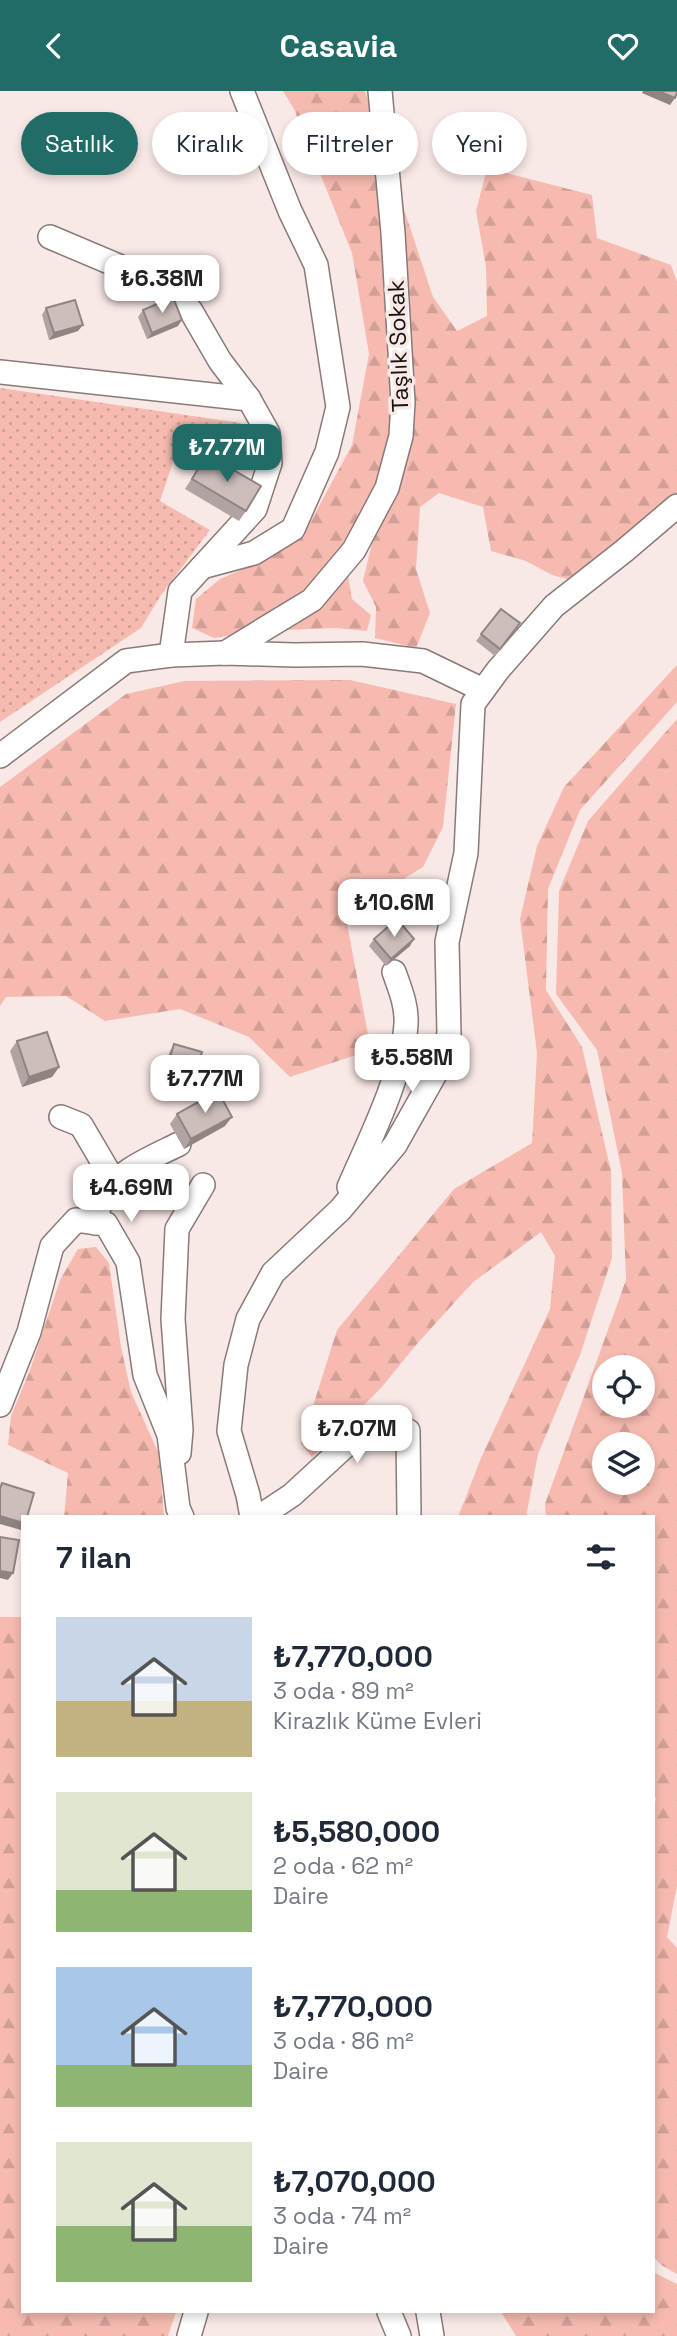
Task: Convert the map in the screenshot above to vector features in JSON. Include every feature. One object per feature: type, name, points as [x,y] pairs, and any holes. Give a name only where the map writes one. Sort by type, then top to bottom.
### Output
[{"type":"street","points":[[202,567],[254,553],[293,529],[327,452],[338,407],[316,265],[290,211],[242,91]]},
{"type":"street","name":"Taşlık Sokak","points":[[225,653],[312,600],[354,550],[387,488],[401,436],[403,402],[393,233],[380,91]]},
{"type":"street","points":[[50,237],[173,289],[191,311],[220,361],[249,398],[268,433],[270,463],[255,509],[180,591],[171,655]]},
{"type":"street","points":[[0,372],[249,398]]},
{"type":"street","points":[[252,1515],[229,1431],[236,1365],[248,1319],[273,1273],[340,1210],[395,1145],[435,1074],[449,1034],[447,942],[466,853],[473,704],[554,606],[677,506]]},
{"type":"street","points":[[0,756],[126,661],[171,655],[225,653],[362,654],[423,661],[483,690]]},
{"type":"street","points":[[340,1210],[395,1077],[406,1024],[403,997],[394,972]]},
{"type":"street","points":[[61,1117],[81,1125],[115,1183]]},
{"type":"street","points":[[95,1223],[103,1197],[115,1183],[138,1165],[179,1144]]},
{"type":"street","points":[[175,1483],[181,1430],[173,1319],[177,1229],[203,1185]]},
{"type":"street","points":[[0,1405],[29,1332],[52,1245],[76,1220],[106,1224],[128,1262],[145,1375],[169,1435],[181,1515]]},
{"type":"street","points":[[262,1515],[292,1495],[367,1426],[383,1418],[408,1431],[409,1515]]},
{"type":"street","points":[[190,2336],[196,2313]]},
{"type":"street","points":[[389,2313],[400,2336]]},
{"type":"street","points":[[428,2313],[432,2336]]},
{"type":"green space","points":[[283,91],[365,91],[372,112],[295,112]]},
{"type":"green space","points":[[321,175],[393,175],[433,297],[457,331],[487,316],[486,267],[476,211],[485,175],[514,175],[592,195],[597,238],[671,265],[677,282],[677,493],[571,580],[552,575],[526,561],[491,551],[483,507],[439,493],[420,507],[416,569],[430,613],[416,648],[375,638],[376,607],[363,581],[372,543],[396,489],[414,378],[385,482],[348,575],[352,599],[371,615],[367,631],[335,628],[257,631],[214,638],[192,628],[196,599],[220,579],[269,558],[304,534],[352,445],[369,354],[352,253]]},
{"type":"green space","points":[[0,388],[241,423],[228,453],[174,459],[160,501],[210,530],[161,595],[141,628],[0,722]]},
{"type":"green space","points":[[677,665],[677,702],[580,810],[548,889],[546,990],[582,1047],[611,1171],[612,1258],[580,1355],[538,1454],[526,1515],[459,1515],[481,1458],[550,1309],[555,1256],[541,1232],[472,1283],[381,1388],[312,1457],[301,1444],[337,1330],[454,1189],[532,1143],[537,1053],[520,919],[537,846],[564,787]]},
{"type":"green space","points":[[350,680],[456,704],[443,827],[423,867],[384,891],[347,924],[371,1050],[290,1077],[249,1037],[180,1009],[105,1021],[66,996],[6,997],[0,1006],[0,787],[126,694],[184,681]]},
{"type":"green space","points":[[677,719],[677,1886],[667,1937],[677,1948],[677,2274],[655,2258],[655,1515],[546,1515],[545,1504],[592,1374],[592,1418],[655,1418],[655,1355],[599,1355],[626,1280],[622,1173],[597,1050],[556,994],[559,891],[588,821]]},
{"type":"green space","points":[[96,1247],[109,1263],[121,1347],[131,1392],[159,1454],[164,1515],[64,1515],[68,1473],[8,1445],[11,1416],[30,1370],[60,1280],[78,1249]]},
{"type":"green space","points":[[0,1617],[21,1617],[21,2313],[176,2313],[168,2336],[0,2336]]},
{"type":"green space","points":[[655,2273],[677,2284],[677,2336],[516,2336],[502,2313],[655,2313]]},
{"type":"building","points":[[658,91],[677,91],[677,92],[675,98]]},
{"type":"building","points":[[173,297],[182,320],[152,333],[143,310]]},
{"type":"building","points":[[75,300],[83,325],[54,333],[46,308]]},
{"type":"building","points":[[204,459],[216,465],[218,461],[261,486],[246,511],[192,479]]},
{"type":"building","points":[[501,609],[520,623],[500,649],[481,634]]},
{"type":"building","points":[[397,919],[414,939],[391,959],[374,939]]},
{"type":"building","points":[[47,1032],[59,1067],[29,1077],[17,1041]]},
{"type":"building","points":[[174,1044],[202,1052],[193,1082],[165,1074]]},
{"type":"building","points":[[218,1091],[232,1117],[191,1139],[177,1114]]},
{"type":"building","points":[[2,1483],[34,1493],[28,1515],[21,1515],[21,1522],[0,1516]]},
{"type":"building","points":[[0,1537],[19,1540],[13,1573],[0,1571]]}]
